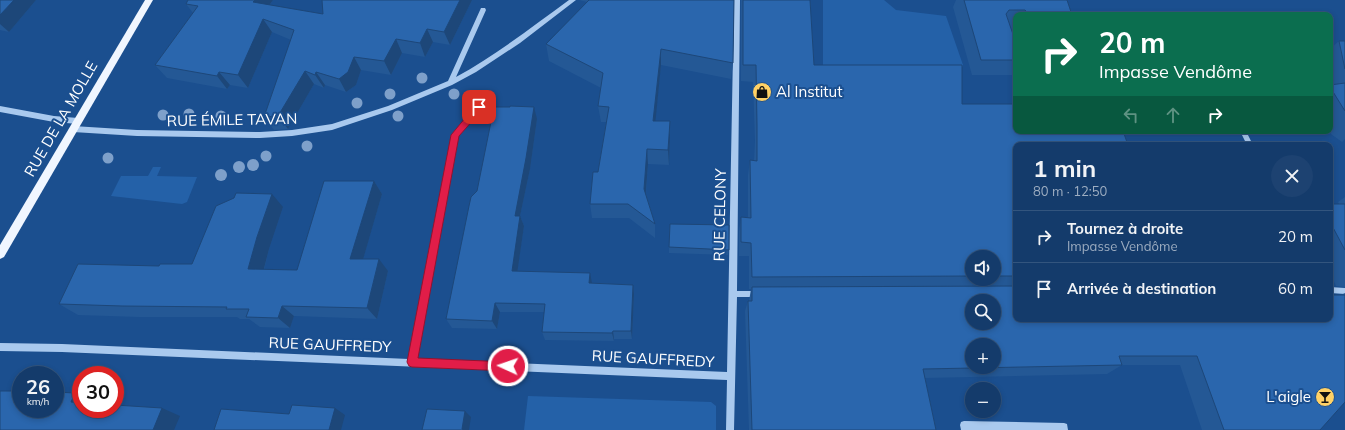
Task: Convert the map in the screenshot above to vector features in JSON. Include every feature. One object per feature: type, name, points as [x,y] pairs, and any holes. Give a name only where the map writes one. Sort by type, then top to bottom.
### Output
[{"type":"main road","name":"RUE DE LA MOLLE","points":[[0,254],[149,0]]},
{"type":"street","name":"RUE ÉMILE TAVAN","points":[[0,109],[54,119],[75,125],[137,134],[260,135],[292,133],[332,127],[363,118],[450,83],[474,70],[518,41],[573,0]]},
{"type":"street","name":"RUE CELONY","points":[[730,430],[737,0]]},
{"type":"street","points":[[450,83],[483,10]]},
{"type":"street","points":[[412,362],[455,135],[479,107]]},
{"type":"street","points":[[1333,290],[1345,291]]},
{"type":"street","points":[[733,294],[769,294]]},
{"type":"street","name":"RUE GAUFFREDY","points":[[0,346],[730,376]]},
{"type":"street","points":[[965,430],[964,425],[1064,427],[1064,430]]},
{"type":"shaded area","points":[[823,0],[884,0],[896,10],[946,16],[963,65],[958,77],[823,85]]},
{"type":"shaded area","points":[[153,167],[161,167],[157,176],[197,177],[187,202],[182,204],[111,196],[121,176],[148,176]]},
{"type":"shaded area","points":[[528,396],[711,402],[716,406],[716,430],[524,430]]},
{"type":"building","points":[[0,0],[14,0],[0,15]]},
{"type":"building","points":[[188,0],[255,0],[253,2],[323,14],[322,0],[460,0],[444,32],[427,29],[420,43],[396,39],[384,61],[354,57],[348,72],[339,79],[316,72],[315,75],[305,71],[278,116],[264,117],[294,30],[263,19],[238,75],[219,72],[217,76],[155,65],[198,6],[186,4]]},
{"type":"building","points":[[589,0],[734,0],[733,63],[661,49],[653,121],[670,121],[668,150],[647,149],[644,189],[655,224],[628,204],[590,204],[593,172],[598,172],[609,107],[598,106],[603,73],[546,44]]},
{"type":"building","points":[[743,0],[810,0],[814,65],[962,65],[962,104],[1013,104],[1013,134],[1124,134],[1127,142],[1013,142],[1013,276],[1001,276],[1001,250],[965,250],[965,276],[752,277],[751,243],[741,242],[741,217],[751,218],[750,160],[757,161],[756,65],[743,65]]},
{"type":"building","points":[[964,0],[1067,0],[1071,12],[1027,12],[1025,10],[1009,10],[1006,14],[1013,34],[1013,60],[981,60]]},
{"type":"building","points":[[1339,41],[1345,41],[1345,69]]},
{"type":"building","points":[[1345,83],[1345,111],[1333,92],[1333,85]]},
{"type":"building","points":[[494,107],[534,107],[515,216],[520,216],[512,271],[590,273],[589,283],[633,285],[631,331],[613,331],[612,333],[542,332],[545,304],[495,303],[492,321],[446,319],[471,197],[477,191]]},
{"type":"building","points":[[324,181],[374,181],[350,259],[379,259],[367,308],[282,306],[278,318],[246,317],[249,309],[226,309],[227,307],[59,304],[78,264],[159,266],[160,264],[192,264],[216,206],[234,198],[236,193],[272,194],[248,269],[297,270]]},
{"type":"building","points":[[1333,204],[1345,204],[1345,250],[1333,228]]},
{"type":"building","points":[[670,224],[729,225],[729,250],[669,247]]},
{"type":"building","points":[[1013,286],[1013,322],[1333,322],[1333,295],[1345,295],[1345,402],[1320,430],[1224,430],[1197,356],[1119,356],[1122,365],[1001,367],[1001,338],[965,338],[965,368],[923,369],[936,430],[752,430],[748,301],[752,301],[752,287]]},
{"type":"building","points":[[0,391],[12,391],[12,418],[64,418],[64,392],[72,393],[72,418],[124,418],[124,406],[162,408],[153,430],[0,430]]},
{"type":"building","points":[[292,405],[335,408],[329,430],[214,430],[221,409],[289,414]]},
{"type":"building","points":[[427,409],[465,411],[462,429],[464,430],[422,430]]},
{"type":"place","name":"Al Institut","points":[[762,92]]},
{"type":"place","name":"L'aigle","points":[[1325,397]]},
{"type":"route","points":[[479,107],[455,135],[412,362],[508,366]]}]
